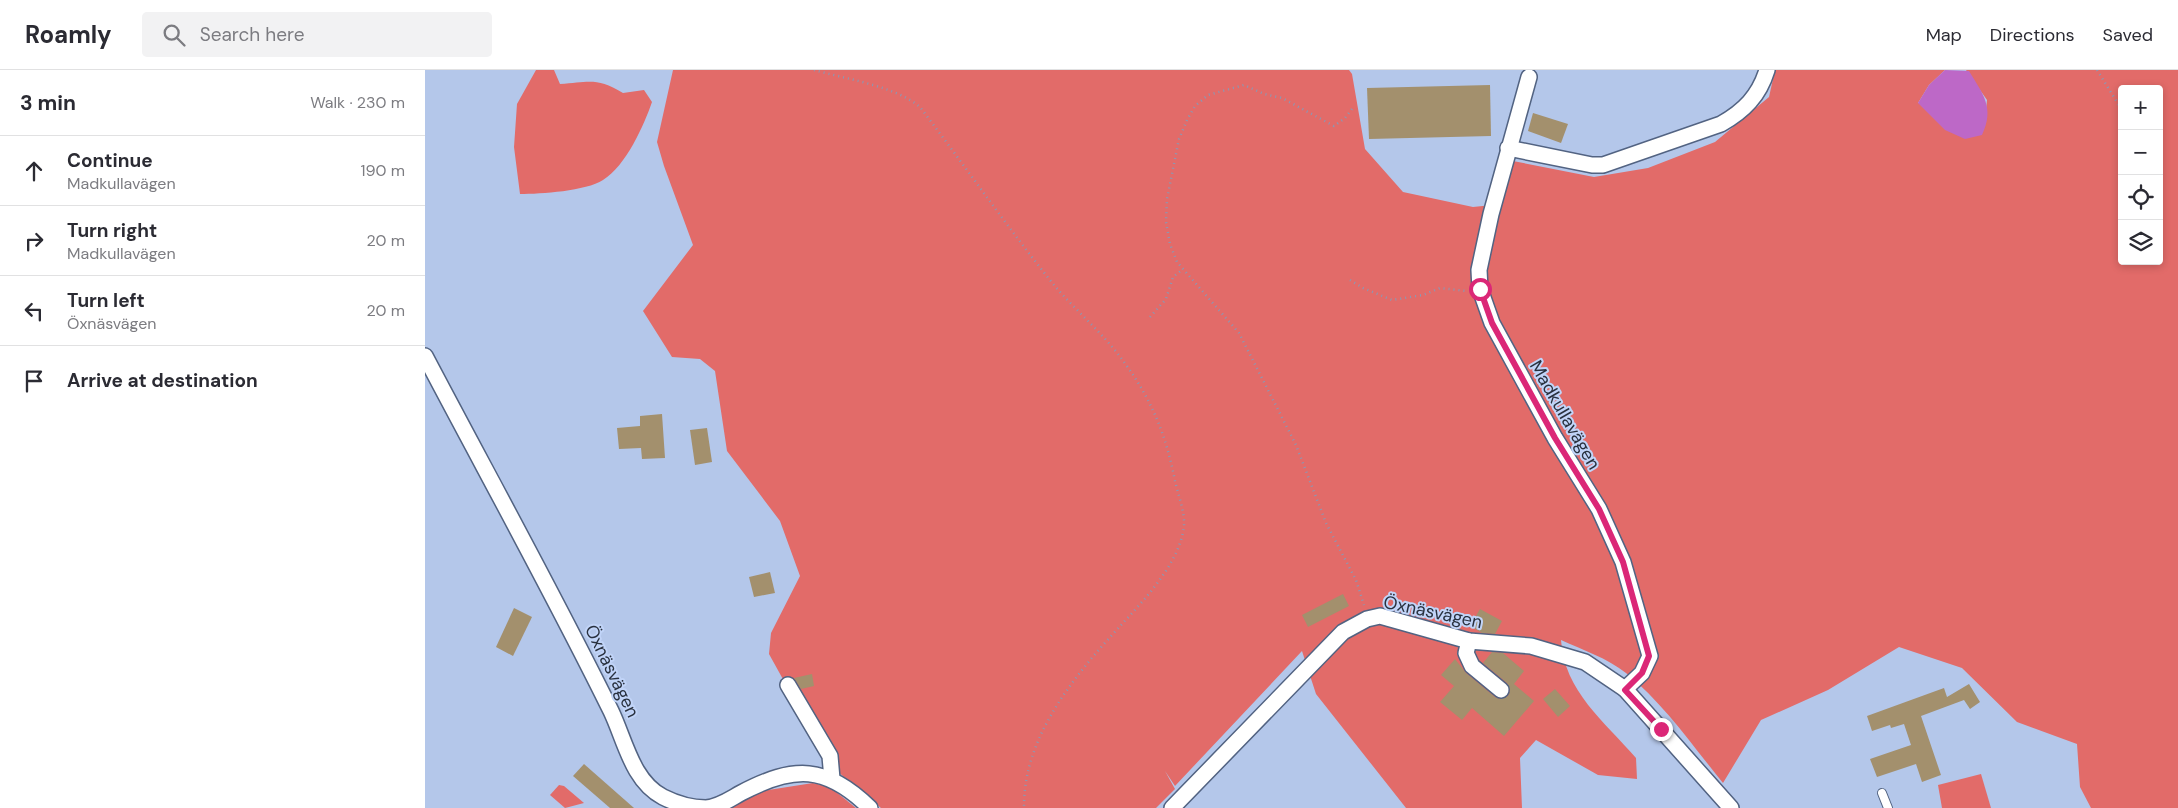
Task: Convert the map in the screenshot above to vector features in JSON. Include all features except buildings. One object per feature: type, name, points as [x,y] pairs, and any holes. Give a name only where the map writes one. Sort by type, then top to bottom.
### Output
[{"type":"street","points":[[1508,148],[1592,165],[1623,159],[1733,118],[1757,96],[1767,70]]},
{"type":"street","name":"Madkullavägen","points":[[1529,77],[1508,148],[1479,270],[1480,289],[1492,323],[1555,438],[1599,509],[1623,562],[1649,656],[1642,673],[1625,690]]},
{"type":"street","name":"Öxnäsvägen","points":[[425,356],[569,627],[616,721],[635,768],[648,785],[663,797],[693,808],[707,808],[719,805],[765,781],[783,775],[819,775],[832,779],[870,808]]},
{"type":"street","name":"Öxnäsvägen","points":[[1172,808],[1333,640],[1343,632],[1367,619],[1380,616],[1405,621],[1469,641],[1531,646],[1585,662],[1625,690],[1731,808]]},
{"type":"street","points":[[1469,641],[1466,653],[1472,666],[1501,690]]},
{"type":"street","points":[[788,685],[830,756],[832,779]]},
{"type":"lane","points":[[1882,793],[1887,808]]},
{"type":"path","points":[[814,70],[892,93],[911,100],[919,107],[1054,285],[1124,362],[1155,412],[1164,432],[1184,523],[1181,541],[1167,568],[1132,613],[1087,663],[1039,739],[1024,787],[1024,808]]},
{"type":"path","points":[[2097,70],[2118,104]]},
{"type":"path","points":[[1352,109],[1345,118],[1333,126],[1282,98],[1264,94],[1244,85],[1213,93],[1202,99],[1187,120],[1179,139],[1167,199],[1166,222],[1170,244],[1177,262],[1239,333],[1296,446],[1326,523],[1355,580],[1367,619]]},
{"type":"path","points":[[1150,317],[1166,299],[1173,277],[1183,270]]},
{"type":"path","points":[[1350,280],[1363,288],[1392,300],[1423,295],[1440,288],[1463,292],[1480,289]]},
{"type":"shaded area","points":[[536,70],[554,70],[560,84],[593,82],[606,85],[623,93],[644,90],[652,102],[627,155],[611,174],[603,180],[575,189],[520,194],[514,147],[517,104]]},
{"type":"shaded area","points":[[673,70],[1349,70],[1352,74],[1365,149],[1403,192],[1473,207],[1502,204],[1513,161],[1594,177],[1648,168],[1715,142],[1769,97],[1775,70],[1945,70],[1929,85],[1918,103],[1986,110],[1987,100],[1966,70],[2178,70],[2178,808],[2091,808],[2080,787],[2077,744],[2017,722],[1962,668],[1899,647],[1828,690],[1761,720],[1723,783],[1677,725],[1640,685],[1611,663],[1561,640],[1564,658],[1578,690],[1599,718],[1636,758],[1637,779],[1598,775],[1536,740],[1520,758],[1522,808],[1406,808],[1316,694],[1302,651],[1175,786],[1165,771],[1175,789],[1156,808],[881,808],[831,766],[769,654],[771,633],[800,576],[780,521],[727,451],[715,371],[700,359],[672,357],[643,311],[693,245],[657,142]]},
{"type":"shaded area","points":[[1945,70],[1969,71],[1983,94],[1986,101],[1987,117],[1982,135],[1965,139],[1945,130],[1918,103],[1929,85]]},
{"type":"shaded area","points":[[1981,774],[1991,808],[1942,808],[1938,785]]},
{"type":"shaded area","points":[[813,783],[830,787],[856,808],[729,808],[762,791]]},
{"type":"shaded area","points":[[559,785],[564,786],[584,803],[565,808],[550,795]]},
{"type":"route","points":[[1480,289],[1492,323],[1555,438],[1599,509],[1614,540],[1630,583],[1649,656],[1647,665],[1642,673],[1625,690],[1661,729]]}]
